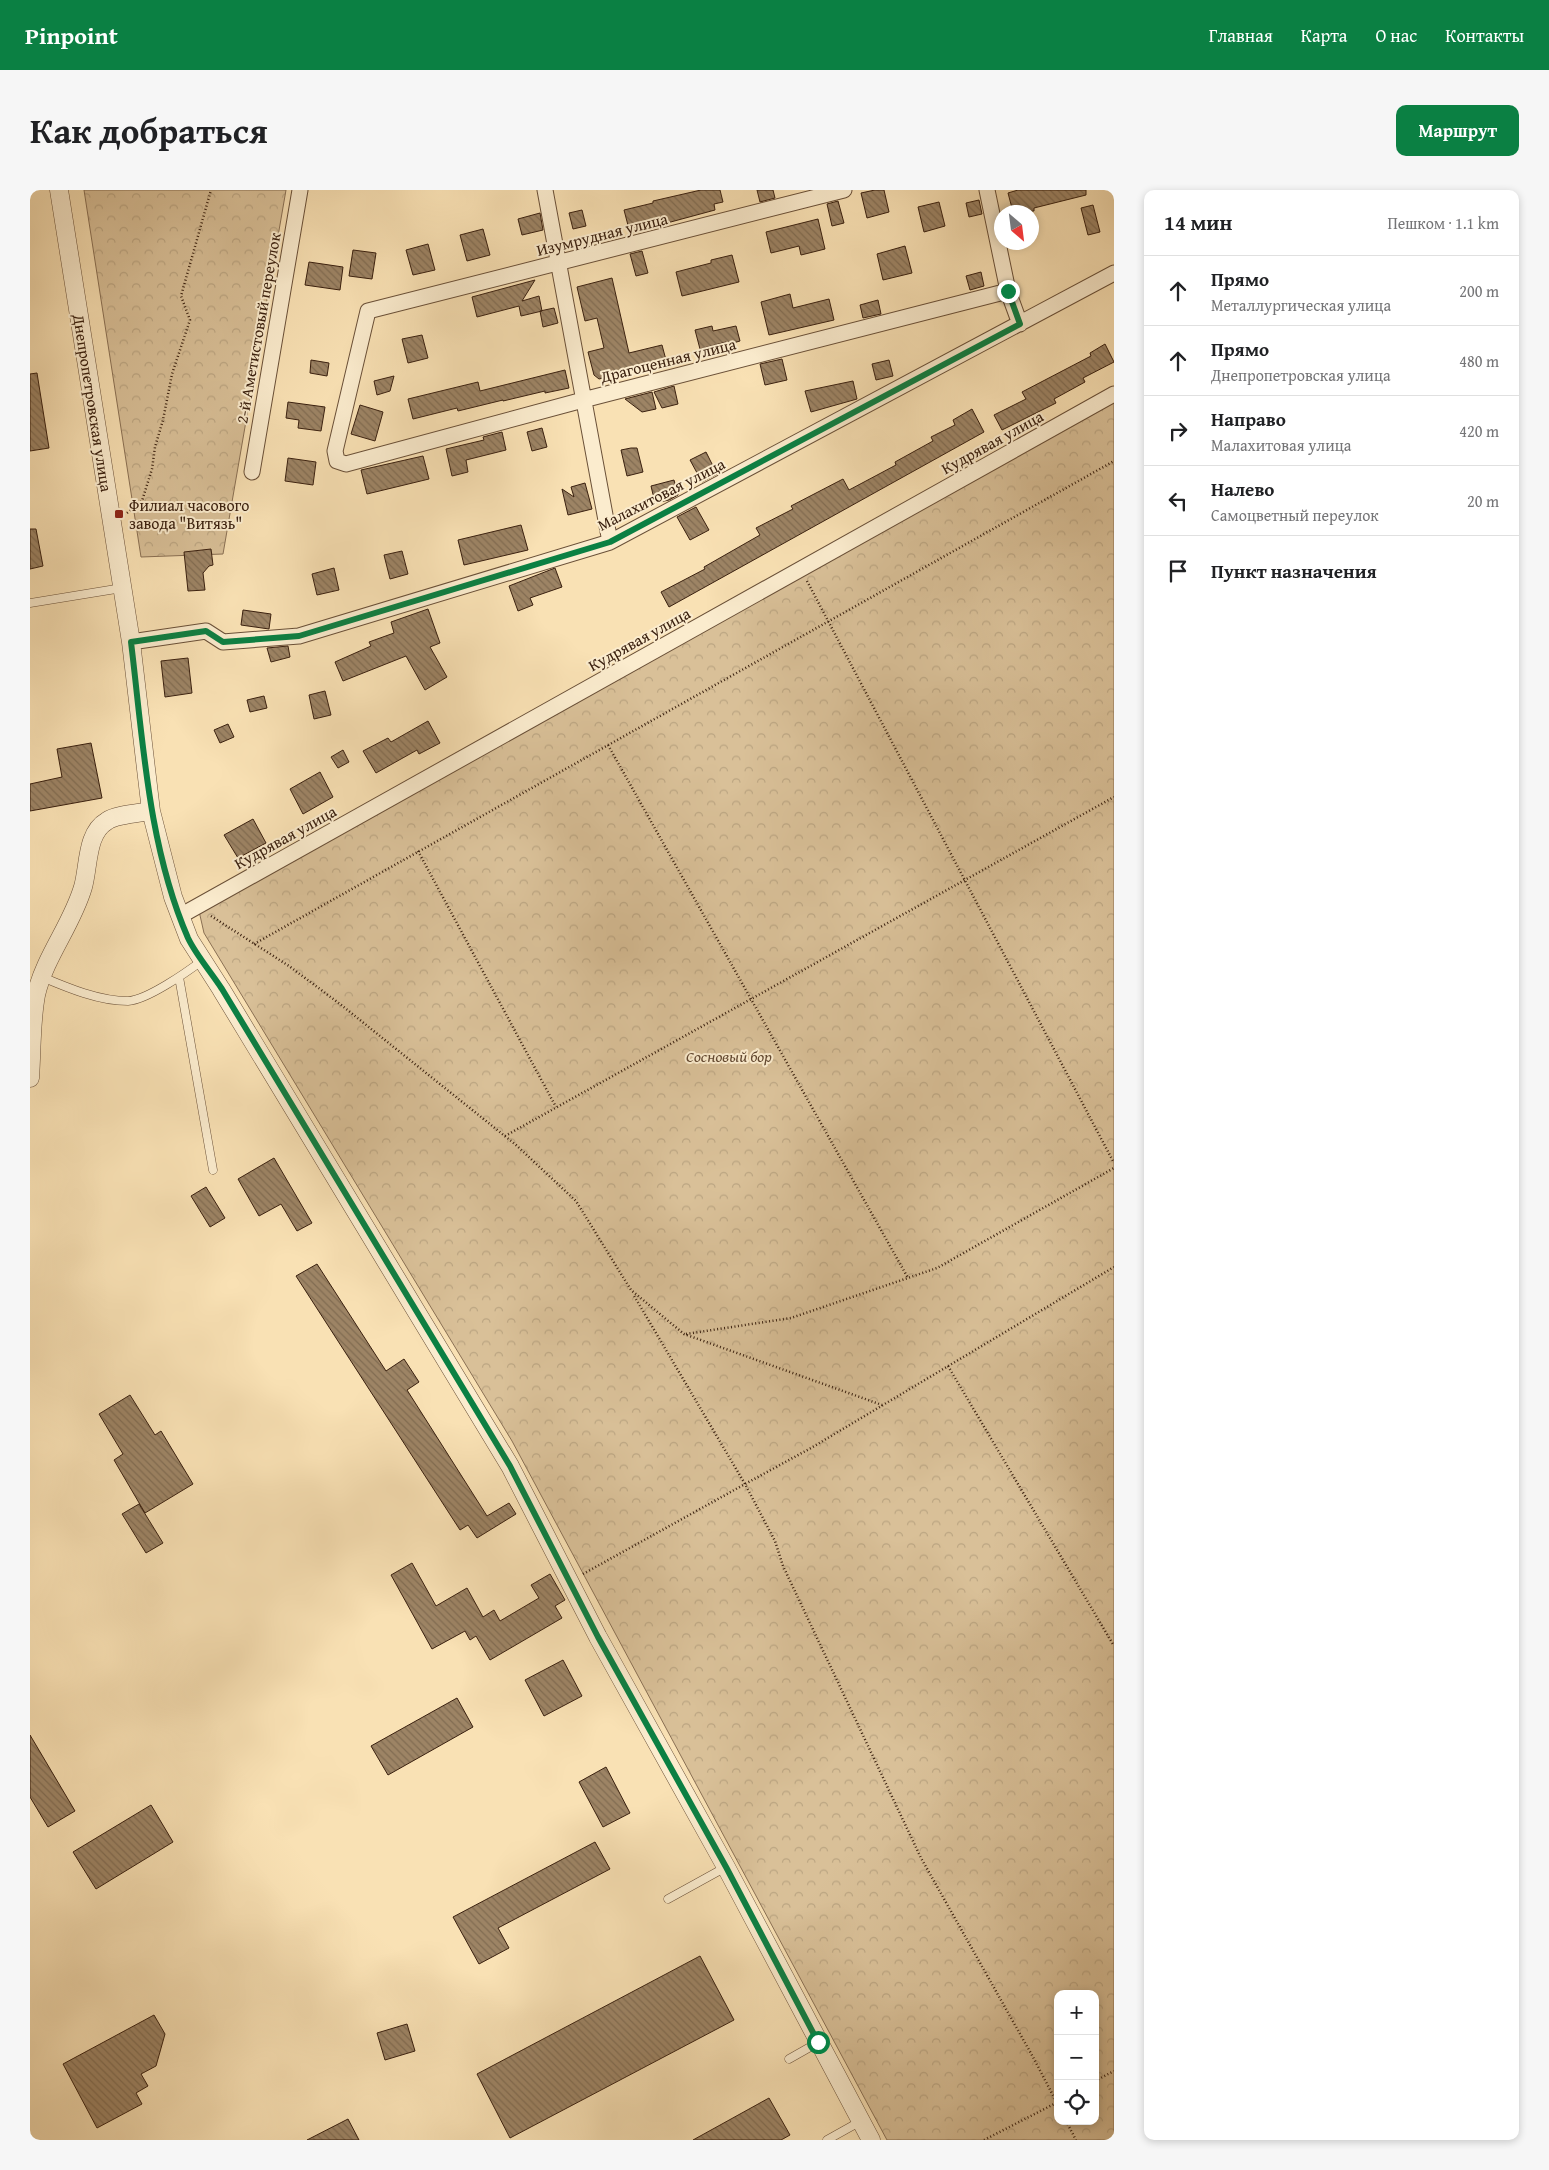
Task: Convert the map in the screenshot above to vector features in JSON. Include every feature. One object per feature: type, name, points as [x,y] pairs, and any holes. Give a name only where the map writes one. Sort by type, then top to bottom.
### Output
[{"type":"street","name":"Днепропетровская улица","points":[[58,190],[131,642],[151,811],[173,897],[189,939],[510,1466],[598,1637],[726,1867],[871,2140]]},
{"type":"street","name":"2-й Аметистовый переулок","points":[[252,472],[300,190]]},
{"type":"street","points":[[545,190],[560,263],[582,400],[610,542]]},
{"type":"street","name":"Изумрудная улица","points":[[337,461],[335,451],[368,311],[844,190]]},
{"type":"street","points":[[987,190],[1008,291],[1020,324]]},
{"type":"street","name":"Малахитовая улица","points":[[131,642],[206,631],[223,642],[299,636],[610,542],[1114,273]]},
{"type":"street","name":"Драгоценная улица","points":[[337,461],[346,464],[582,400],[1008,291]]},
{"type":"street","name":"Кудрявая улица","points":[[180,916],[1114,394]]},
{"type":"street","points":[[30,1078],[30,1044],[35,1004],[42,977],[45,967],[71,919],[83,887],[94,833],[107,820],[151,811]]},
{"type":"lane","points":[[30,603],[122,588]]},
{"type":"lane","points":[[42,977],[72,989],[129,1001],[146,995],[179,977],[203,960]]},
{"type":"lane","points":[[179,977],[213,1170]]},
{"type":"lane","points":[[668,1900],[726,1867]]},
{"type":"lane","points":[[789,2059],[818,2042]]},
{"type":"lane","points":[[828,2140],[861,2121]]},
{"type":"path","points":[[112,525],[142,501],[152,469],[155,447],[163,420],[172,374],[190,320],[181,296],[211,190]]},
{"type":"path","points":[[254,944],[1114,461]]},
{"type":"path","points":[[801,569],[827,622],[1114,1163]]},
{"type":"path","points":[[608,745],[908,1278]]},
{"type":"path","points":[[505,1136],[1114,797]]},
{"type":"path","points":[[418,851],[556,1107]]},
{"type":"path","points":[[205,912],[289,966],[380,1034],[505,1136],[576,1201],[745,1484],[775,1541],[783,1566],[921,1858],[1054,2097]]},
{"type":"path","points":[[684,1334],[792,1318],[938,1268],[1114,1168]]},
{"type":"path","points":[[570,1582],[882,1405],[1114,1267]]},
{"type":"path","points":[[630,1290],[684,1334],[882,1405]]},
{"type":"path","points":[[948,1366],[1114,1646]]},
{"type":"path","points":[[1097,2080],[1114,2071]]},
{"type":"path","points":[[984,2140],[1054,2105]]},
{"type":"path","points":[[1068,2125],[1076,2140]]},
{"type":"green space","points":[[84,190],[286,190],[223,554],[141,557]]},
{"type":"green space","name":"Сосновый бор","points":[[1114,399],[1114,2140],[887,2140],[512,1441],[204,933],[199,911]]},
{"type":"building","points":[[701,190],[720,190],[723,202],[714,204],[715,210],[630,233],[624,210]]},
{"type":"building","points":[[757,190],[773,190],[775,198],[760,202]]},
{"type":"building","points":[[884,190],[889,212],[867,218],[861,193]]},
{"type":"building","points":[[1018,190],[1086,190],[1086,195],[1039,207],[1039,205],[1011,205],[1008,193]]},
{"type":"building","points":[[979,200],[982,214],[969,217],[966,203]]},
{"type":"building","points":[[838,201],[844,223],[832,226],[827,204]]},
{"type":"building","points":[[939,202],[945,226],[924,232],[918,207]]},
{"type":"building","points":[[1093,205],[1100,232],[1088,235],[1081,208]]},
{"type":"building","points":[[582,210],[586,226],[573,229],[569,213]]},
{"type":"building","points":[[540,213],[543,230],[522,235],[518,219]]},
{"type":"building","points":[[818,219],[825,249],[801,255],[799,246],[771,253],[766,232]]},
{"type":"building","points":[[483,229],[490,255],[467,261],[460,235]]},
{"type":"building","points":[[428,244],[435,270],[413,275],[406,250]]},
{"type":"building","points":[[905,246],[912,273],[883,280],[877,254]]},
{"type":"building","points":[[353,250],[376,253],[372,279],[349,276]]},
{"type":"building","points":[[642,251],[648,273],[636,276],[630,254]]},
{"type":"building","points":[[732,255],[739,282],[682,296],[676,272],[711,263],[711,260]]},
{"type":"building","points":[[309,262],[343,267],[340,290],[305,285]]},
{"type":"building","points":[[981,272],[984,286],[970,290],[966,276]]},
{"type":"building","points":[[612,278],[629,353],[662,345],[666,360],[610,373],[611,376],[599,379],[594,375],[588,352],[604,348],[597,318],[585,321],[577,287]]},
{"type":"building","points":[[535,280],[522,301],[539,296],[542,311],[521,316],[519,306],[477,317],[472,297]]},
{"type":"building","points":[[790,294],[793,308],[829,299],[834,320],[769,335],[761,302]]},
{"type":"building","points":[[878,300],[881,314],[863,318],[860,305]]},
{"type":"building","points":[[554,308],[558,323],[543,327],[540,311]]},
{"type":"building","points":[[712,326],[713,331],[736,326],[740,341],[726,345],[726,342],[700,349],[695,330]]},
{"type":"building","points":[[422,335],[428,358],[408,363],[402,339]]},
{"type":"building","points":[[1105,344],[1114,362],[1083,378],[1085,382],[1054,399],[1056,403],[1002,430],[994,415],[1026,399],[1022,392],[1091,356],[1090,353]]},
{"type":"building","points":[[782,359],[787,380],[765,385],[760,364]]},
{"type":"building","points":[[311,360],[329,363],[327,376],[310,373]]},
{"type":"building","points":[[889,360],[893,376],[876,380],[872,364]]},
{"type":"building","points":[[565,370],[569,388],[545,393],[545,391],[458,411],[457,408],[413,419],[408,399],[478,382],[480,391]]},
{"type":"building","points":[[37,373],[49,448],[30,451],[30,374]]},
{"type":"building","points":[[394,376],[390,391],[377,395],[374,381]]},
{"type":"building","points":[[853,381],[857,399],[811,412],[805,391]]},
{"type":"building","points":[[674,386],[678,404],[662,408],[654,392]]},
{"type":"building","points":[[652,392],[656,409],[642,412],[625,399]]},
{"type":"building","points":[[288,402],[325,407],[321,431],[298,428],[299,420],[286,418]]},
{"type":"building","points":[[360,405],[383,412],[375,441],[351,434]]},
{"type":"building","points":[[972,409],[984,432],[669,607],[661,592],[705,569],[704,567],[760,535],[756,528],[793,509],[791,506],[843,479],[849,490],[896,465],[895,462],[933,441],[931,437],[955,425],[953,420]]},
{"type":"building","points":[[542,428],[547,447],[532,451],[527,432]]},
{"type":"building","points":[[502,432],[506,450],[466,460],[468,472],[452,476],[446,449],[484,440],[483,437]]},
{"type":"building","points":[[637,448],[643,472],[627,476],[621,450]]},
{"type":"building","points":[[706,452],[717,474],[702,482],[690,460]]},
{"type":"building","points":[[423,456],[429,479],[367,494],[361,470]]},
{"type":"building","points":[[288,458],[316,462],[313,485],[285,481]]},
{"type":"building","points":[[674,480],[678,495],[669,500],[655,503],[651,486]]},
{"type":"building","points":[[585,483],[592,509],[568,515],[562,489],[574,497],[571,487]]},
{"type":"building","points":[[696,507],[709,530],[690,540],[677,517]]},
{"type":"building","points":[[521,525],[528,550],[464,565],[458,540]]},
{"type":"building","points":[[30,529],[36,529],[43,566],[30,569]]},
{"type":"building","points":[[211,549],[213,565],[209,566],[203,573],[205,590],[188,591],[184,552]]},
{"type":"building","points":[[402,551],[408,574],[390,579],[384,555]]},
{"type":"building","points":[[334,568],[339,590],[317,595],[312,574]]},
{"type":"building","points":[[555,568],[562,587],[530,598],[533,605],[518,611],[509,586]]},
{"type":"building","points":[[428,609],[440,643],[430,647],[447,677],[425,690],[406,656],[343,681],[335,662],[371,646],[369,642],[394,633],[391,622]]},
{"type":"building","points":[[243,610],[271,614],[269,629],[241,625]]},
{"type":"building","points":[[288,646],[290,657],[271,662],[267,648]]},
{"type":"building","points":[[188,658],[192,693],[165,697],[161,661]]},
{"type":"building","points":[[325,691],[331,715],[314,719],[309,695]]},
{"type":"building","points":[[264,696],[267,708],[250,712],[247,700]]},
{"type":"building","points":[[428,721],[440,743],[419,754],[417,750],[376,773],[363,751],[388,738],[391,742]]},
{"type":"building","points":[[228,724],[234,737],[220,743],[214,730]]},
{"type":"building","points":[[91,743],[102,798],[30,811],[30,784],[62,777],[57,749]]},
{"type":"building","points":[[343,750],[349,762],[338,768],[331,757]]},
{"type":"building","points":[[320,772],[333,797],[303,814],[290,789]]},
{"type":"building","points":[[253,819],[266,843],[238,858],[224,835]]},
{"type":"building","points":[[274,1158],[312,1223],[297,1231],[281,1204],[259,1216],[238,1179]]},
{"type":"building","points":[[206,1187],[225,1218],[210,1227],[191,1196]]},
{"type":"building","points":[[317,1264],[386,1371],[404,1359],[419,1382],[407,1390],[487,1516],[509,1503],[516,1514],[477,1538],[468,1525],[460,1530],[296,1276]]},
{"type":"building","points":[[130,1395],[155,1435],[161,1431],[193,1484],[145,1513],[114,1460],[123,1454],[99,1414]]},
{"type":"building","points":[[139,1504],[163,1543],[146,1553],[122,1514]]},
{"type":"building","points":[[412,1563],[436,1606],[467,1588],[483,1617],[494,1610],[500,1621],[539,1598],[531,1585],[550,1574],[565,1600],[555,1606],[562,1618],[490,1660],[476,1636],[470,1640],[465,1631],[432,1649],[391,1575]]},
{"type":"building","points":[[563,1660],[582,1696],[544,1716],[525,1680]]},
{"type":"building","points":[[457,1698],[473,1727],[388,1775],[371,1746]]},
{"type":"building","points":[[30,1735],[75,1811],[48,1827],[30,1797]]},
{"type":"building","points":[[606,1767],[630,1813],[603,1827],[579,1782]]},
{"type":"building","points":[[151,1805],[173,1842],[96,1889],[73,1852]]},
{"type":"building","points":[[595,1842],[610,1869],[498,1928],[509,1948],[479,1964],[453,1917]]},
{"type":"building","points":[[700,1956],[734,2020],[510,2138],[477,2074]]},
{"type":"building","points":[[154,2015],[165,2034],[156,2066],[141,2074],[148,2086],[136,2093],[142,2104],[97,2128],[63,2064]]},
{"type":"building","points":[[407,2024],[415,2051],[385,2060],[377,2033]]},
{"type":"building","points":[[769,2098],[790,2135],[781,2140],[693,2140]]},
{"type":"building","points":[[348,2119],[359,2140],[307,2140]]},
{"type":"place","name":"Филиал часового завода \"Витязь\"","points":[[119,514]]},
{"type":"route","points":[[818,2042],[726,1867],[598,1637],[510,1466],[222,989],[189,939],[173,897],[151,811],[131,642],[206,631],[223,642],[299,636],[610,542],[1020,324],[1008,291]]}]
